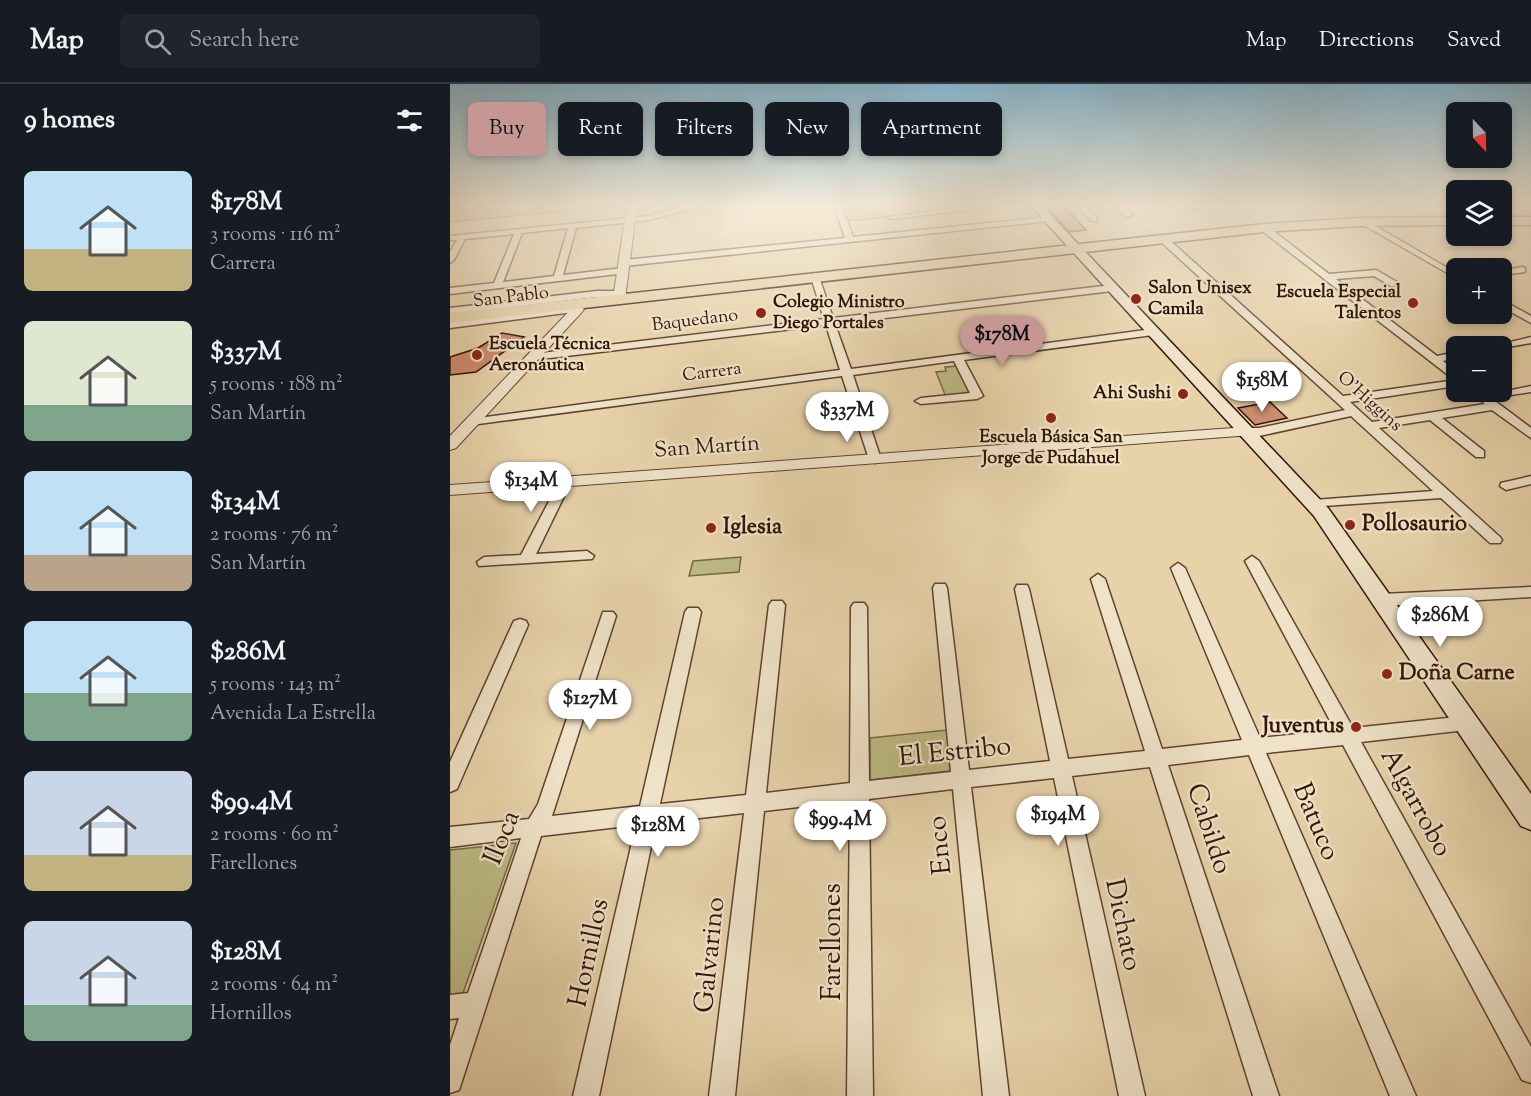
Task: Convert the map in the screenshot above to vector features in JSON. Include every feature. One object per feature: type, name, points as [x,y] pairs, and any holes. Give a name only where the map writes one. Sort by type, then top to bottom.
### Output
[{"type":"main road","name":"San Pablo","points":[[452,317],[1036,252]]},
{"type":"main road","points":[[1078,252],[1314,504],[1531,818]]},
{"type":"main road","points":[[578,309],[620,297]]},
{"type":"street","points":[[497,286],[511,252]]},
{"type":"street","points":[[558,279],[566,252]]},
{"type":"street","points":[[620,297],[625,252]]},
{"type":"street","points":[[450,291],[558,279],[623,267],[743,252]]},
{"type":"street","name":"O'Higgins","points":[[1178,252],[1495,540]]},
{"type":"street","points":[[1296,252],[1446,368]]},
{"type":"street","points":[[1416,252],[1446,270]]},
{"type":"street","points":[[1512,272],[1522,270]]},
{"type":"street","points":[[1328,277],[1376,273],[1394,284]]},
{"type":"street","points":[[815,277],[874,459]]},
{"type":"street","name":"Baquedano","points":[[533,357],[1112,288]]},
{"type":"street","points":[[450,445],[578,309]]},
{"type":"street","name":"San Pablo","points":[[452,317],[578,309]]},
{"type":"street","points":[[1512,309],[1531,320]]},
{"type":"street","name":"Carrera","points":[[471,422],[1153,332]]},
{"type":"street","points":[[1512,343],[1531,340]]},
{"type":"street","points":[[1435,360],[1446,357]]},
{"type":"street","points":[[921,401],[978,396],[958,358]]},
{"type":"street","points":[[1340,400],[1446,384]]},
{"type":"street","points":[[1512,391],[1531,389]]},
{"type":"street","points":[[1490,402],[1531,434]]},
{"type":"street","points":[[1369,426],[1495,406]]},
{"type":"street","name":"San Martín","points":[[450,490],[1259,432],[1353,412]]},
{"type":"street","points":[[1433,416],[1480,454]]},
{"type":"street","points":[[1506,486],[1531,480]]},
{"type":"street","points":[[526,559],[565,482]]},
{"type":"street","points":[[1314,504],[1444,494]]},
{"type":"street","points":[[484,562],[587,556]]},
{"type":"street","name":"Algarrobo","points":[[1252,561],[1531,1071]]},
{"type":"street","name":"Batuco","points":[[1178,568],[1403,1096]]},
{"type":"street","name":"Cabildo","points":[[1098,579],[1266,1096]]},
{"type":"street","name":"Enco","points":[[940,588],[996,1096]]},
{"type":"street","name":"Dichato","points":[[1022,589],[1132,1096]]},
{"type":"street","points":[[1382,600],[1531,591]]},
{"type":"street","name":"Galvarino","points":[[723,1096],[777,605]]},
{"type":"street","name":"Farellones","points":[[860,607],[860,1096]]},
{"type":"street","name":"Hornillos","points":[[586,1096],[693,612]]},
{"type":"street","name":"Iloca","points":[[450,1081],[534,828],[546,808],[608,616]]},
{"type":"street","points":[[450,783],[520,625]]},
{"type":"street","name":"El Estribo","points":[[450,837],[1466,723]]},
{"type":"street","points":[[450,1007],[475,1004]]},
{"type":"shaded area","points":[[958,366],[970,393],[946,397],[936,372],[946,371],[945,367]]},
{"type":"shaded area","points":[[741,557],[739,572],[689,576],[693,561]]},
{"type":"shaded area","points":[[947,730],[950,771],[870,780],[870,738]]},
{"type":"shaded area","points":[[516,843],[463,993],[450,995],[450,850]]},
{"type":"building","name":"Escuela Técnica Aeronáutica","points":[[502,333],[524,337],[476,372],[450,375],[450,357],[478,348]]},
{"type":"building","points":[[1270,402],[1287,418],[1255,425],[1238,408]]},
{"type":"place","name":"Salon Unisex Camila","points":[[1136,299]]},
{"type":"place","name":"Escuela Especial Talentos","points":[[1413,303]]},
{"type":"place","name":"Colegio Ministro Diego Portales","points":[[761,313]]},
{"type":"place","name":"Escuela Técnica Aeronáutica","points":[[477,355]]},
{"type":"place","name":"Ahi Sushi","points":[[1183,394]]},
{"type":"place","name":"Escuela Básica San Jorge de Pudahuel","points":[[1051,418]]},
{"type":"place","name":"Pollosaurio","points":[[1350,525]]},
{"type":"place","name":"Iglesia","points":[[711,528]]},
{"type":"place","name":"Doña Carne","points":[[1387,674]]},
{"type":"place","name":"Juventus","points":[[1356,727]]}]
